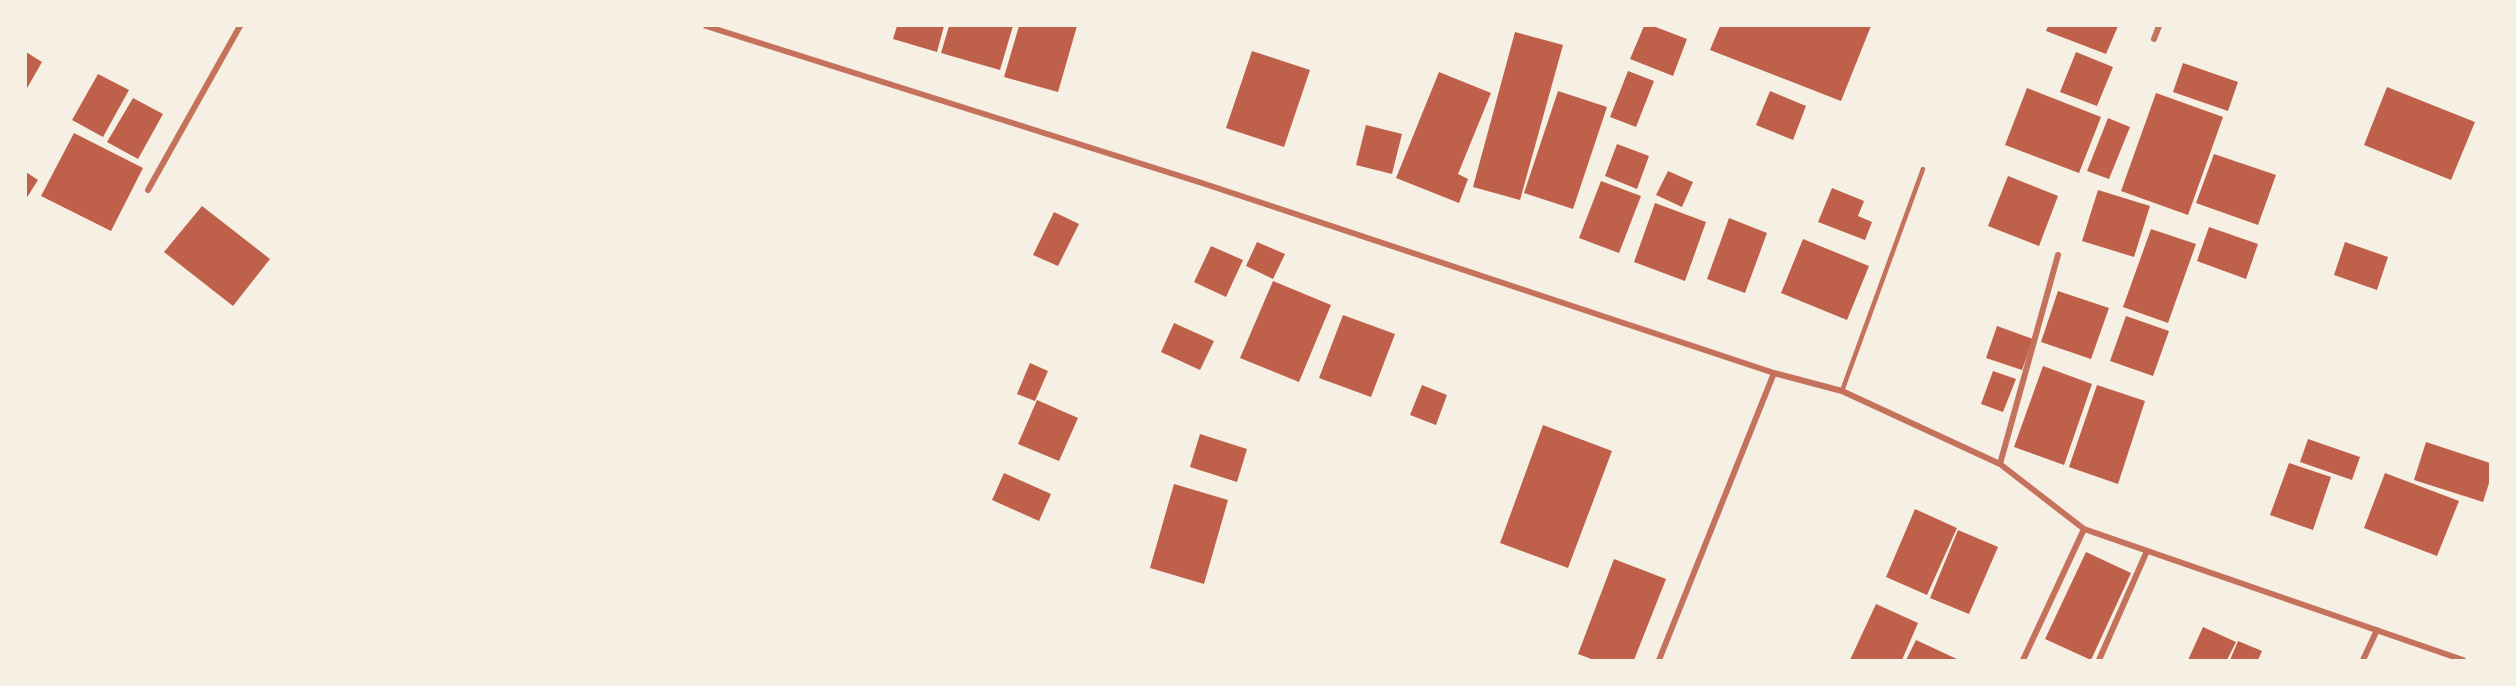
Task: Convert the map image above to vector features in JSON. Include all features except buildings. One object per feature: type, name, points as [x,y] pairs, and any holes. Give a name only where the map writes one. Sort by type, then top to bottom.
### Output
[{"type":"street","points":[[148,190],[240,26]]},
{"type":"street","points":[[706,26],[1202,183],[1774,373],[1842,391],[2000,464],[2084,529],[2463,660]]},
{"type":"street","points":[[2154,39],[2159,26]]},
{"type":"street","points":[[2000,464],[2058,255]]},
{"type":"street","points":[[1659,660],[1774,373]]},
{"type":"street","points":[[2023,660],[2084,529]]},
{"type":"street","points":[[2099,660],[2147,551]]},
{"type":"street","points":[[2363,660],[2377,630]]},
{"type":"lane","points":[[1842,391],[1923,169]]}]
